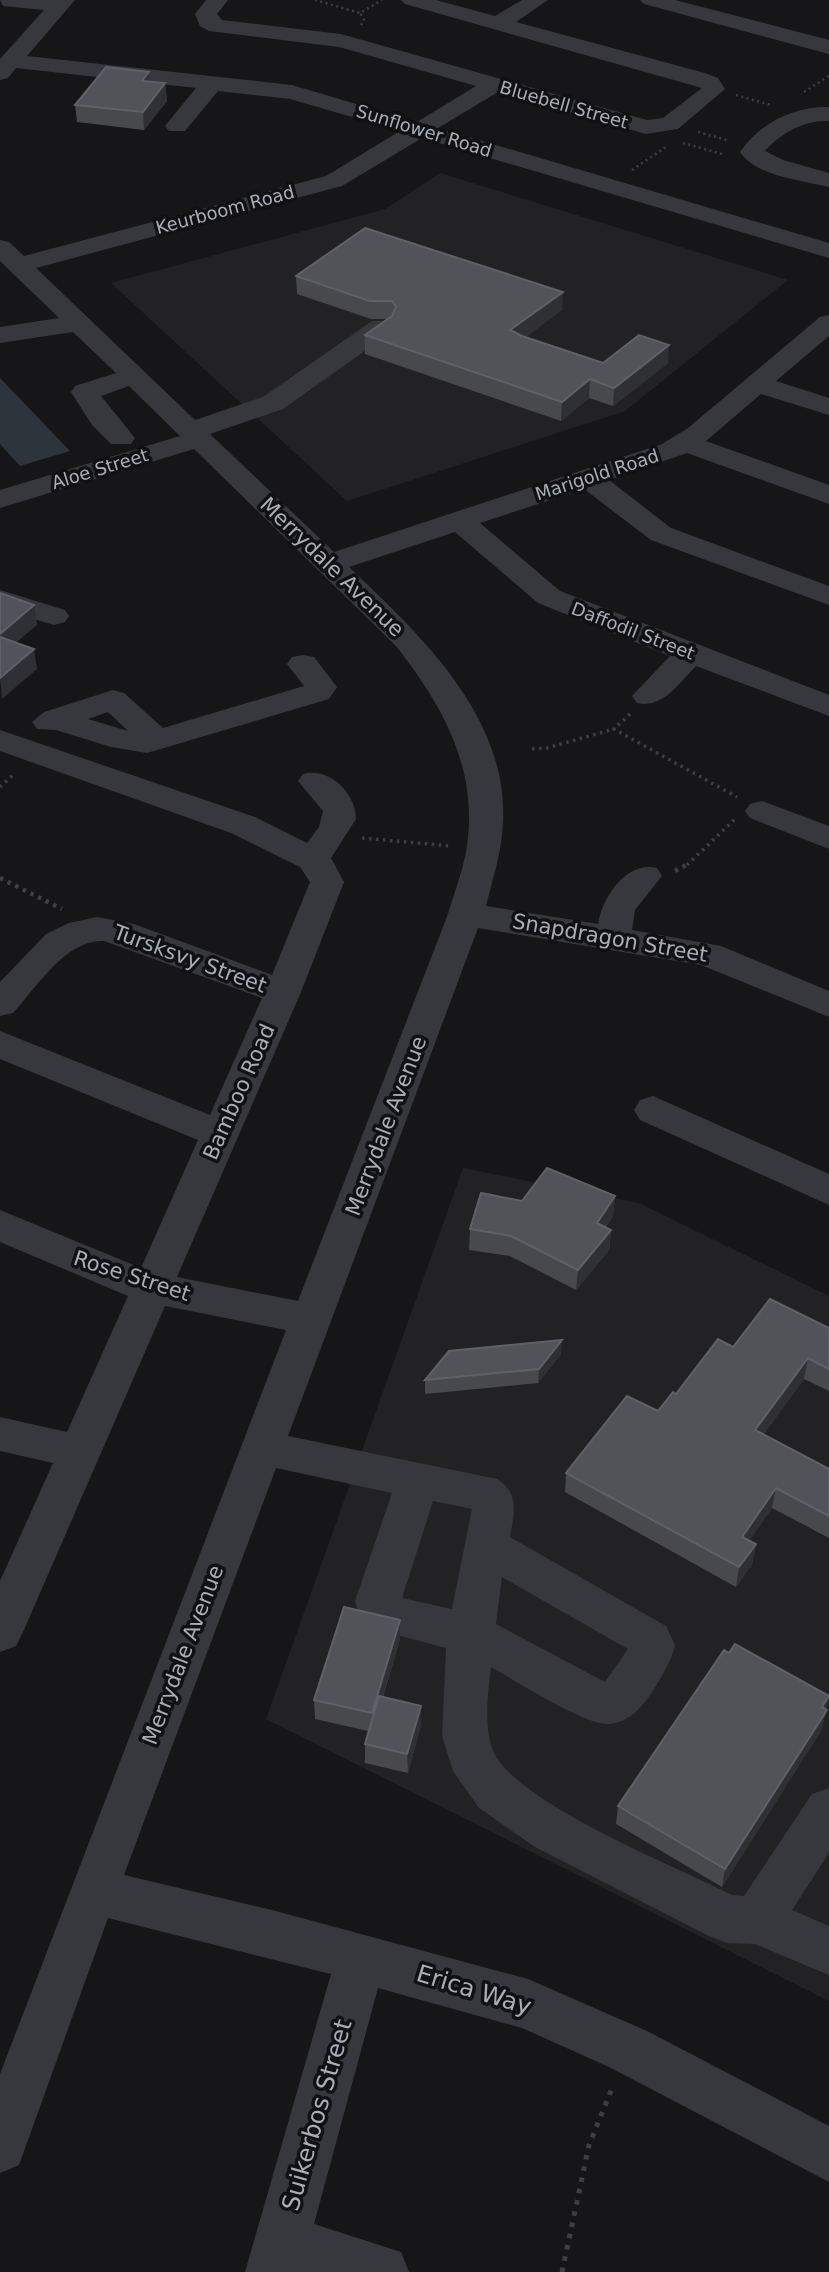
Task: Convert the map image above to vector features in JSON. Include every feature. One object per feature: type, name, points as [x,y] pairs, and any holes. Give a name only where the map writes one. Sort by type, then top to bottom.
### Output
[{"type":"street","points":[[3,0],[43,2]]},
{"type":"street","points":[[3,61],[64,0]]},
{"type":"street","name":"Bluebell Street","points":[[217,0],[206,14],[208,21],[217,26],[341,41],[632,124],[654,128],[670,124]]},
{"type":"street","points":[[412,0],[710,83],[714,89],[670,124]]},
{"type":"street","points":[[499,23],[537,0]]},
{"type":"street","points":[[650,0],[829,47]]},
{"type":"street","points":[[3,61],[43,2]]},
{"type":"street","name":"Sunflower Road","points":[[3,61],[292,92],[829,251]]},
{"type":"street","points":[[177,126],[213,82]]},
{"type":"street","name":"Keurboom Road","points":[[9,256],[334,180],[494,85]]},
{"type":"street","points":[[829,114],[802,114],[753,151],[766,162],[829,180]]},
{"type":"street","name":"Merrydale Avenue","points":[[0,2146],[93,1891],[466,914],[483,850],[485,826],[484,785],[470,734],[445,686],[407,639],[9,256]]},
{"type":"street","points":[[0,335],[78,323]]},
{"type":"street","name":"Marigold Road","points":[[329,564],[686,443],[828,325]]},
{"type":"street","name":"Aloe Street","points":[[0,499],[195,435],[273,403],[381,327]]},
{"type":"street","points":[[121,439],[102,419],[85,393],[134,376]]},
{"type":"street","points":[[757,384],[829,407]]},
{"type":"street","points":[[686,443],[829,495]]},
{"type":"street","points":[[588,478],[661,534],[829,596]]},
{"type":"street","name":"Daffodil Street","points":[[458,519],[550,597],[829,706]]},
{"type":"street","points":[[0,599],[54,616]]},
{"type":"street","points":[[648,696],[691,653]]},
{"type":"street","points":[[0,739],[113,700],[158,741],[318,692],[321,687],[303,664]]},
{"type":"street","points":[[0,739],[243,825],[312,859],[335,830],[340,818],[340,805],[315,781]]},
{"type":"street","points":[[762,811],[829,838]]},
{"type":"street","name":"Bamboo Road","points":[[0,1632],[283,992],[327,881],[323,870],[312,859]]},
{"type":"street","points":[[613,937],[618,908],[645,876]]},
{"type":"street","name":"Snapdragon Street","points":[[466,914],[708,954],[829,1005]]},
{"type":"street","name":"Tursksvy Street","points":[[0,1004],[59,942],[71,934],[101,928],[121,932],[283,992]]},
{"type":"street","points":[[0,1044],[220,1134]]},
{"type":"street","points":[[653,1110],[829,1191]]},
{"type":"street","name":"Rose Street","points":[[0,1226],[108,1273],[152,1288],[310,1318]]},
{"type":"street","points":[[0,1434],[80,1451]]},
{"type":"street","points":[[262,1447],[481,1492],[491,1498],[494,1508],[472,1634],[466,1722],[469,1754],[504,1800],[539,1824],[727,1919],[757,1920],[829,1951]]},
{"type":"street","points":[[418,1480],[377,1608],[385,1615],[472,1634],[606,1704],[620,1698],[653,1649],[652,1642],[636,1630],[486,1546]]},
{"type":"street","points":[[757,1920],[829,1810]]},
{"type":"street","name":"Erica Way","points":[[93,1891],[361,1958],[528,2004],[628,2049],[829,2155]]},
{"type":"street","name":"Suikerbos Street","points":[[277,2257],[361,1958]]},
{"type":"street","points":[[277,2257],[381,2272]]},
{"type":"path","points":[[315,0],[360,12],[382,0]]},
{"type":"path","points":[[341,41],[362,25],[363,15],[360,12]]},
{"type":"path","points":[[714,89],[802,114]]},
{"type":"path","points":[[670,124],[753,151]]},
{"type":"path","points":[[608,186],[675,141],[728,156],[753,151]]},
{"type":"path","points":[[532,749],[547,748],[614,729],[648,696]]},
{"type":"path","points":[[614,729],[762,811]]},
{"type":"path","points":[[645,876],[690,867],[724,826],[737,817],[762,811]]},
{"type":"path","points":[[352,837],[457,846]]},
{"type":"path","points":[[0,878],[101,928]]},
{"type":"path","points":[[562,2272],[589,2145],[628,2049]]},
{"type":"shaded area","points":[[440,173],[788,280],[625,411],[347,501],[111,283],[385,209]]},
{"type":"shaded area","points":[[0,378],[70,451],[20,466],[0,444]]},
{"type":"shaded area","points":[[463,1168],[639,1203],[829,1296],[829,2001],[266,1719]]},
{"type":"building","points":[[106,67],[149,72],[142,81],[165,83],[143,112],[75,105]]},
{"type":"building","points":[[365,228],[563,292],[510,330],[522,336],[603,363],[639,335],[669,345],[614,388],[590,379],[562,402],[365,335],[392,316],[396,307],[392,301],[370,301],[296,276]]},
{"type":"building","points":[[0,593],[34,605],[0,634]]},
{"type":"building","points":[[0,637],[34,649],[0,678]]},
{"type":"building","points":[[547,1168],[615,1196],[597,1223],[611,1230],[578,1270],[511,1236],[470,1229],[481,1193],[522,1201]]},
{"type":"building","points":[[770,1299],[829,1328],[829,1369],[808,1358],[755,1430],[829,1469],[829,1516],[776,1488],[742,1537],[756,1544],[739,1567],[566,1473],[627,1396],[658,1411],[673,1392],[676,1394],[718,1339],[733,1347]]},
{"type":"building","points":[[562,1340],[539,1369],[425,1380],[449,1351]]},
{"type":"building","points":[[344,1607],[400,1620],[372,1713],[314,1700]]},
{"type":"building","points":[[735,1644],[829,1696],[822,1707],[827,1710],[725,1869],[618,1806],[724,1650],[729,1653]]},
{"type":"building","points":[[379,1696],[421,1706],[407,1754],[365,1744]]}]
